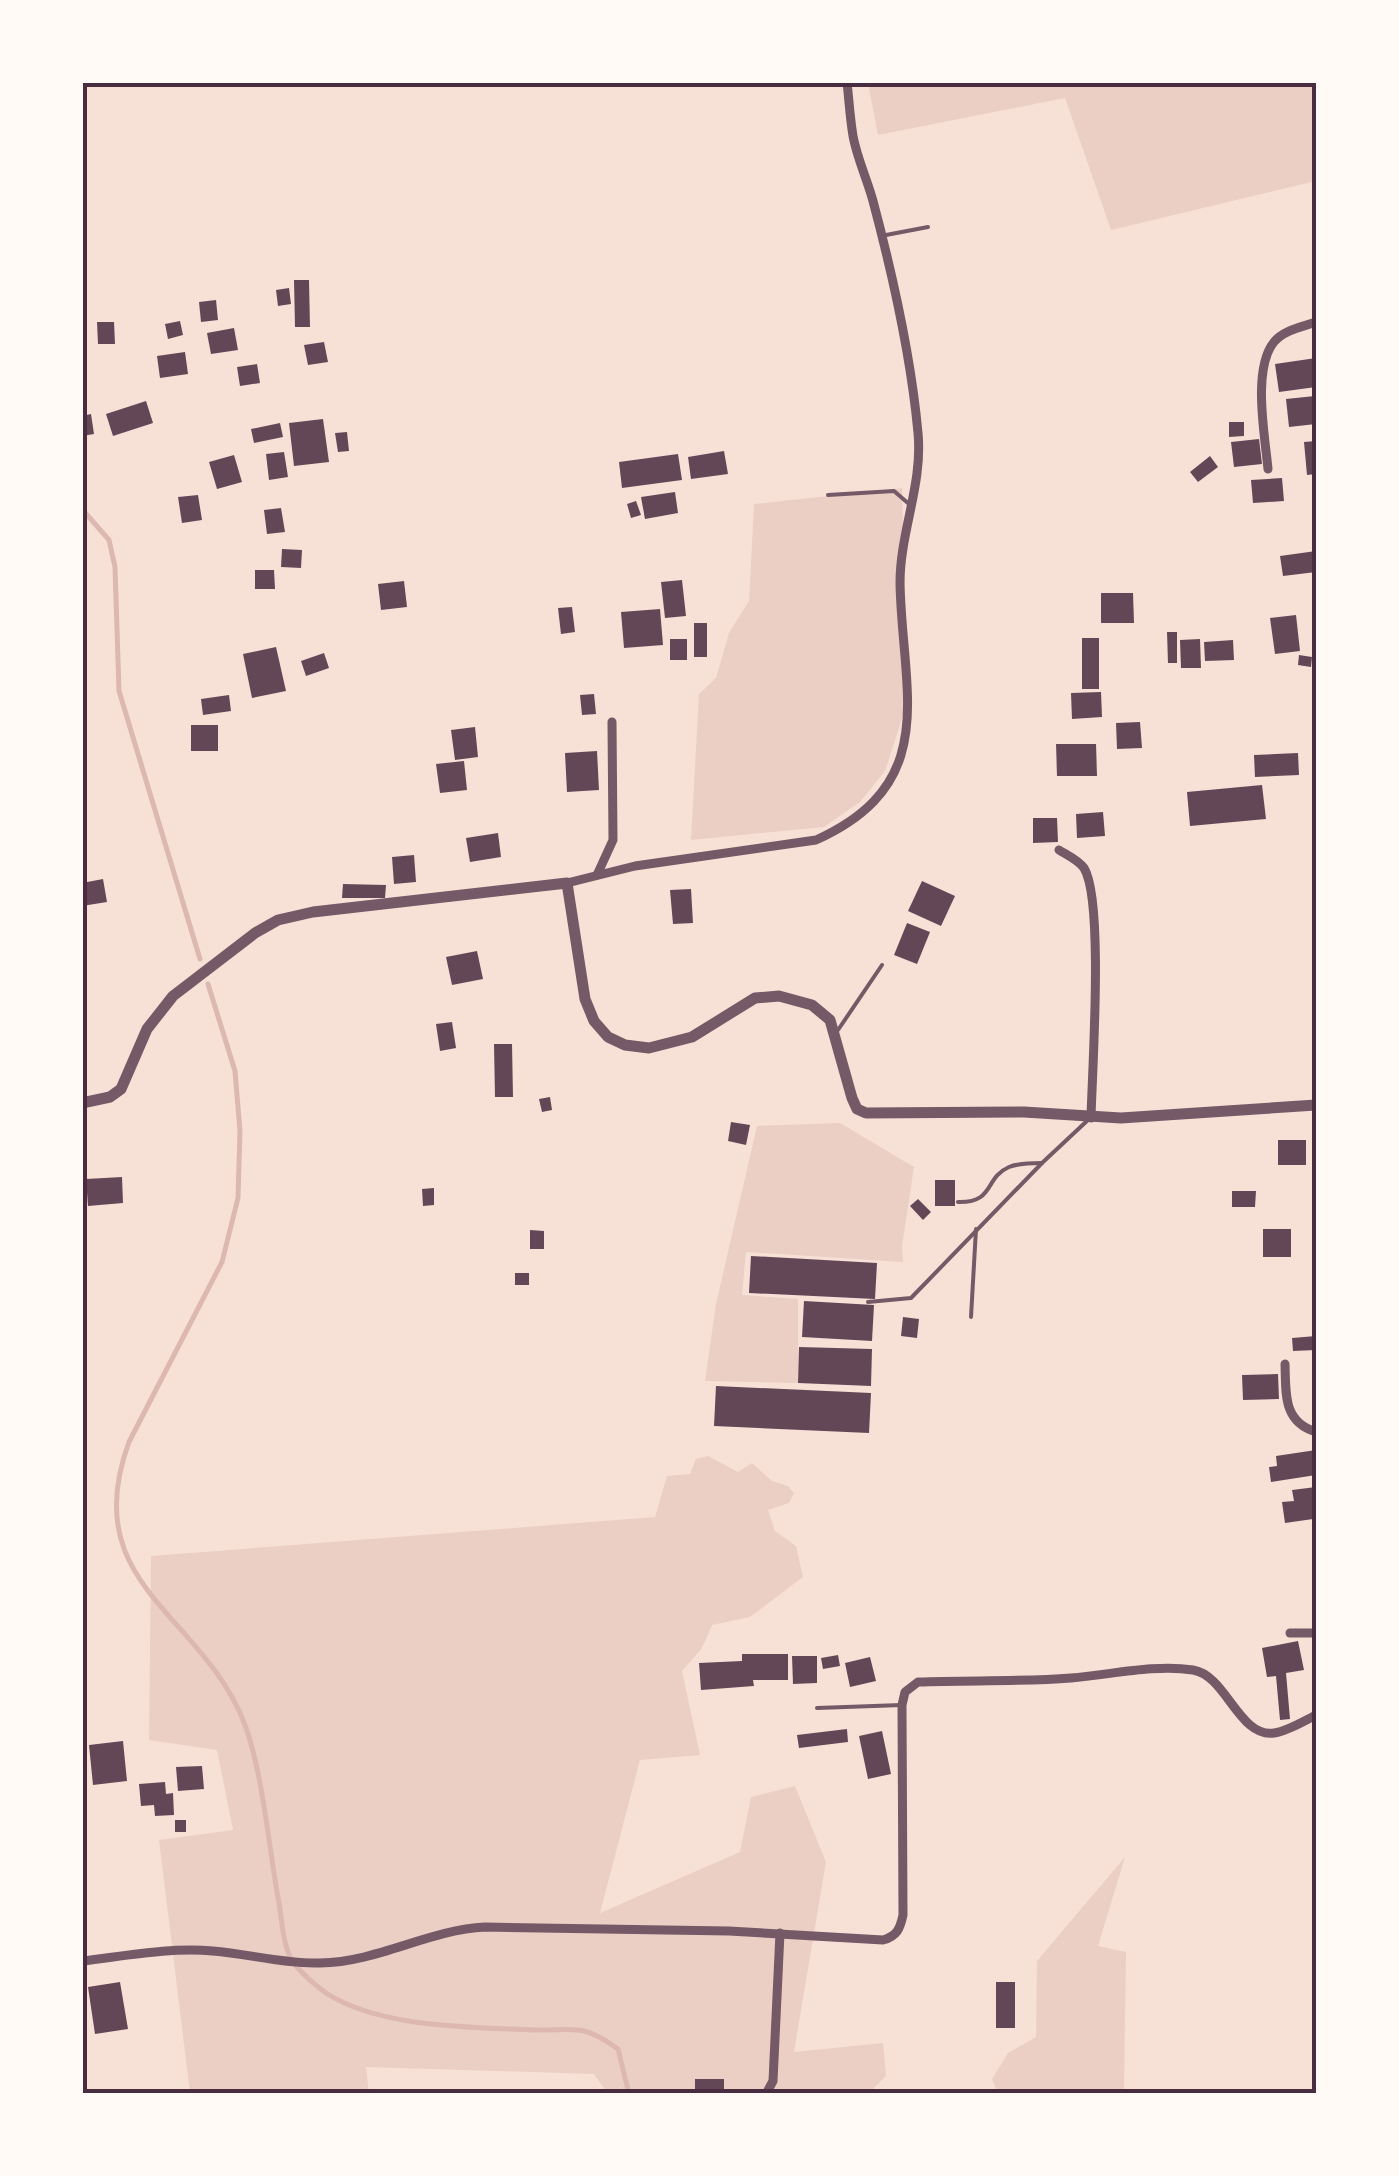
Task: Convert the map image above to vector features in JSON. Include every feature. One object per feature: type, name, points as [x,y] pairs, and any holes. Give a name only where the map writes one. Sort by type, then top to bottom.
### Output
[{"type":"street","points":[[82,1103],[110,1097],[120,1089],[147,1030],[173,996],[278,920],[313,912],[567,883],[634,866],[816,840],[843,828],[879,794],[901,757],[910,712],[900,576],[916,484],[919,438],[908,363],[881,236],[853,138],[847,82]]},
{"type":"street","points":[[1268,469],[1262,408],[1267,354],[1285,332],[1316,322]]},
{"type":"street","points":[[597,875],[613,840],[612,722]]},
{"type":"street","points":[[1059,850],[1085,870],[1092,900],[1095,965],[1091,1118]]},
{"type":"street","points":[[567,883],[585,999],[594,1021],[608,1036],[625,1045],[649,1048],[692,1036],[754,998],[779,996],[812,1005],[830,1020],[852,1098],[857,1109],[866,1114],[1039,1112],[1091,1118],[1316,1105]]},
{"type":"street","points":[[1286,1364],[1288,1410],[1299,1424],[1316,1432]]},
{"type":"street","points":[[1290,1633],[1316,1633]]},
{"type":"street","points":[[82,1961],[175,1950],[320,1963],[382,1954],[457,1928],[484,1927],[780,1933],[883,1940],[894,1937],[900,1928],[902,1705],[904,1692],[918,1682],[1031,1680],[1168,1668],[1204,1672],[1243,1717],[1262,1732],[1274,1733],[1316,1715]]},
{"type":"street","points":[[770,2093],[780,1933]]},
{"type":"lane","points":[[881,236],[928,226]]},
{"type":"lane","points":[[828,495],[894,490],[910,504]]},
{"type":"lane","points":[[835,1034],[882,965]]},
{"type":"lane","points":[[868,1302],[911,1298],[1091,1118]]},
{"type":"lane","points":[[958,1202],[982,1198],[1009,1167],[1042,1163]]},
{"type":"lane","points":[[971,1317],[976,1230]]},
{"type":"lane","points":[[817,1708],[902,1705]]},
{"type":"shaded area","points":[[868,83],[1316,83],[1316,181],[1111,230],[1065,98],[878,135]]},
{"type":"shaded area","points":[[902,488],[908,700],[885,771],[860,802],[824,827],[691,840],[699,694],[716,678],[729,633],[749,601],[754,504]]},
{"type":"shaded area","points":[[840,1123],[914,1167],[903,1262],[746,1252],[742,1295],[798,1299],[798,1383],[705,1381],[716,1304],[757,1126]]},
{"type":"shaded area","points":[[708,1456],[738,1472],[752,1463],[772,1481],[788,1486],[794,1493],[789,1503],[768,1510],[775,1531],[796,1546],[803,1577],[750,1617],[712,1625],[702,1648],[682,1671],[700,1755],[640,1760],[600,1913],[740,1852],[751,1797],[795,1786],[826,1862],[794,2052],[883,2043],[886,2076],[869,2093],[608,2094],[594,2074],[366,2067],[369,2093],[190,2093],[159,1840],[233,1830],[217,1750],[149,1740],[151,1556],[655,1517],[667,1476],[690,1474],[696,1459]]},
{"type":"shaded area","points":[[1125,1857],[1098,1946],[1126,1952],[1124,2093],[998,2093],[992,2079],[1008,2053],[1036,2037],[1037,1961]]},
{"type":"building","points":[[294,280],[309,280],[310,327],[295,327]]},
{"type":"building","points":[[289,288],[291,304],[278,306],[276,290]]},
{"type":"building","points":[[216,300],[218,320],[201,322],[199,302]]},
{"type":"building","points":[[180,321],[183,335],[168,339],[165,324]]},
{"type":"building","points":[[97,322],[114,322],[115,344],[98,344]]},
{"type":"building","points":[[234,328],[238,350],[211,354],[207,333]]},
{"type":"building","points":[[324,342],[328,362],[308,365],[304,345]]},
{"type":"building","points":[[185,352],[188,374],[160,378],[157,356]]},
{"type":"building","points":[[1316,358],[1316,387],[1279,392],[1275,364]]},
{"type":"building","points":[[257,364],[260,383],[240,386],[237,367]]},
{"type":"building","points":[[1315,396],[1316,424],[1289,427],[1286,399]]},
{"type":"building","points":[[146,401],[153,423],[113,436],[106,414]]},
{"type":"building","points":[[91,414],[94,434],[82,436],[82,416]]},
{"type":"building","points":[[323,419],[329,462],[294,466],[289,423]]},
{"type":"building","points":[[1229,422],[1244,422],[1244,436],[1229,437]]},
{"type":"building","points":[[280,423],[283,437],[254,443],[251,429]]},
{"type":"building","points":[[347,432],[349,451],[338,452],[335,433]]},
{"type":"building","points":[[1259,439],[1262,464],[1234,467],[1231,442]]},
{"type":"building","points":[[1316,441],[1316,474],[1307,475],[1304,442]]},
{"type":"building","points":[[724,451],[728,474],[691,479],[688,457]]},
{"type":"building","points":[[284,452],[288,477],[269,480],[266,454]]},
{"type":"building","points":[[678,454],[682,480],[622,488],[619,462]]},
{"type":"building","points":[[234,455],[242,482],[217,489],[209,462]]},
{"type":"building","points":[[1210,456],[1218,467],[1198,482],[1190,472]]},
{"type":"building","points":[[1282,478],[1284,501],[1253,503],[1251,480]]},
{"type":"building","points":[[675,492],[678,513],[645,519],[641,497]]},
{"type":"building","points":[[198,495],[202,520],[182,523],[178,497]]},
{"type":"building","points":[[636,501],[641,515],[631,518],[627,504]]},
{"type":"building","points":[[281,508],[285,532],[267,534],[264,510]]},
{"type":"building","points":[[282,549],[302,550],[301,568],[281,567]]},
{"type":"building","points":[[1316,551],[1316,572],[1283,576],[1280,556]]},
{"type":"building","points":[[255,570],[274,570],[275,589],[255,589]]},
{"type":"building","points":[[682,580],[686,616],[665,618],[661,582]]},
{"type":"building","points":[[404,581],[407,607],[381,610],[378,584]]},
{"type":"building","points":[[1101,593],[1133,593],[1134,623],[1101,623]]},
{"type":"building","points":[[572,607],[575,632],[561,634],[558,608]]},
{"type":"building","points":[[660,609],[663,645],[624,648],[621,612]]},
{"type":"building","points":[[1296,615],[1300,651],[1275,654],[1270,618]]},
{"type":"building","points":[[694,623],[707,623],[707,657],[694,657]]},
{"type":"building","points":[[1167,632],[1177,632],[1177,663],[1168,663]]},
{"type":"building","points":[[1082,638],[1099,638],[1099,689],[1082,689]]},
{"type":"building","points":[[670,639],[687,639],[687,660],[670,660]]},
{"type":"building","points":[[1200,639],[1201,668],[1181,668],[1180,640]]},
{"type":"building","points":[[1233,640],[1234,660],[1205,661],[1204,642]]},
{"type":"building","points":[[276,647],[286,691],[252,698],[243,654]]},
{"type":"building","points":[[324,653],[329,668],[306,676],[301,661]]},
{"type":"building","points":[[1299,655],[1312,657],[1311,667],[1298,665]]},
{"type":"building","points":[[1101,692],[1102,717],[1072,719],[1071,693]]},
{"type":"building","points":[[594,694],[596,714],[582,715],[580,695]]},
{"type":"building","points":[[229,695],[231,711],[203,715],[201,699]]},
{"type":"building","points":[[1140,722],[1142,748],[1117,749],[1116,723]]},
{"type":"building","points":[[191,725],[218,725],[218,751],[191,751]]},
{"type":"building","points":[[475,727],[478,757],[455,760],[451,730]]},
{"type":"building","points":[[1056,744],[1096,744],[1097,776],[1057,776]]},
{"type":"building","points":[[597,751],[599,790],[567,792],[565,753]]},
{"type":"building","points":[[1298,753],[1299,775],[1255,777],[1254,755]]},
{"type":"building","points":[[464,761],[467,790],[440,793],[436,764]]},
{"type":"building","points":[[1262,785],[1266,819],[1190,826],[1187,792]]},
{"type":"building","points":[[1103,812],[1105,836],[1077,838],[1076,814]]},
{"type":"building","points":[[1033,818],[1057,818],[1058,842],[1033,843]]},
{"type":"building","points":[[498,833],[501,857],[470,862],[466,838]]},
{"type":"building","points":[[414,855],[416,882],[394,884],[392,857]]},
{"type":"building","points":[[103,879],[107,902],[82,906],[82,883]]},
{"type":"building","points":[[922,881],[955,896],[941,926],[908,911]]},
{"type":"building","points":[[343,884],[386,885],[385,898],[342,898]]},
{"type":"building","points":[[691,889],[693,923],[673,924],[670,890]]},
{"type":"building","points":[[907,923],[930,932],[917,964],[894,955]]},
{"type":"building","points":[[477,951],[483,979],[452,985],[446,957]]},
{"type":"building","points":[[452,1022],[456,1048],[440,1051],[436,1024]]},
{"type":"building","points":[[494,1044],[512,1044],[513,1097],[495,1097]]},
{"type":"building","points":[[550,1097],[552,1110],[542,1112],[539,1099]]},
{"type":"building","points":[[731,1122],[750,1125],[746,1145],[728,1141]]},
{"type":"building","points":[[1278,1140],[1306,1140],[1306,1165],[1278,1165]]},
{"type":"building","points":[[122,1177],[123,1203],[88,1206],[86,1179]]},
{"type":"building","points":[[935,1180],[955,1180],[955,1206],[935,1206]]},
{"type":"building","points":[[434,1188],[434,1205],[423,1206],[422,1189]]},
{"type":"building","points":[[1232,1191],[1256,1191],[1255,1207],[1232,1207]]},
{"type":"building","points":[[918,1199],[931,1212],[923,1220],[910,1206]]},
{"type":"building","points":[[1263,1229],[1291,1229],[1291,1257],[1263,1257]]},
{"type":"building","points":[[530,1230],[544,1231],[544,1249],[530,1249]]},
{"type":"building","points":[[751,1256],[877,1263],[875,1299],[749,1293]]},
{"type":"building","points":[[515,1273],[529,1273],[529,1285],[515,1285]]},
{"type":"building","points":[[804,1301],[874,1305],[872,1341],[802,1337]]},
{"type":"building","points":[[903,1317],[919,1319],[917,1338],[901,1336]]},
{"type":"building","points":[[1316,1336],[1316,1350],[1293,1351],[1292,1338]]},
{"type":"building","points":[[799,1347],[872,1349],[871,1386],[798,1383]]},
{"type":"building","points":[[1278,1374],[1279,1399],[1243,1400],[1242,1375]]},
{"type":"building","points":[[716,1386],[871,1393],[869,1433],[714,1426]]},
{"type":"building","points":[[1316,1450],[1316,1475],[1271,1482],[1269,1467],[1277,1466],[1276,1456]]},
{"type":"building","points":[[1316,1487],[1313,1519],[1285,1523],[1282,1502],[1294,1501],[1292,1490]]},
{"type":"building","points":[[1298,1641],[1304,1670],[1286,1673],[1290,1719],[1280,1720],[1276,1676],[1267,1677],[1262,1648]]},
{"type":"building","points":[[742,1654],[788,1654],[788,1680],[753,1680],[754,1686],[701,1690],[699,1663],[742,1661]]},
{"type":"building","points":[[838,1655],[840,1666],[823,1669],[821,1658]]},
{"type":"building","points":[[792,1656],[817,1656],[817,1683],[793,1684]]},
{"type":"building","points":[[870,1657],[876,1681],[850,1687],[845,1663]]},
{"type":"building","points":[[847,1729],[848,1742],[799,1748],[797,1735]]},
{"type":"building","points":[[882,1731],[891,1774],[868,1779],[859,1736]]},
{"type":"building","points":[[123,1741],[127,1781],[93,1785],[89,1745]]},
{"type":"building","points":[[202,1766],[204,1789],[178,1791],[176,1767]]},
{"type":"building","points":[[165,1782],[166,1794],[173,1793],[174,1815],[155,1816],[154,1805],[141,1806],[139,1784]]},
{"type":"building","points":[[175,1820],[186,1820],[186,1832],[175,1832]]},
{"type":"building","points":[[120,1982],[128,2029],[95,2034],[88,1987]]},
{"type":"building","points":[[996,1982],[1015,1982],[1015,2028],[996,2028]]},
{"type":"building","points":[[695,2079],[724,2079],[724,2094],[695,2094]]},
{"type":"waterway","points":[[82,509],[109,540],[115,567],[119,691],[200,959]]},
{"type":"waterway","points":[[208,984],[235,1071],[240,1131],[238,1198],[222,1262],[129,1442],[117,1491],[119,1531],[131,1565],[226,1687],[245,1725],[261,1789],[285,1941],[300,1970],[326,1993],[348,2005],[399,2019],[482,2028],[586,2031],[618,2049],[629,2094]]}]
